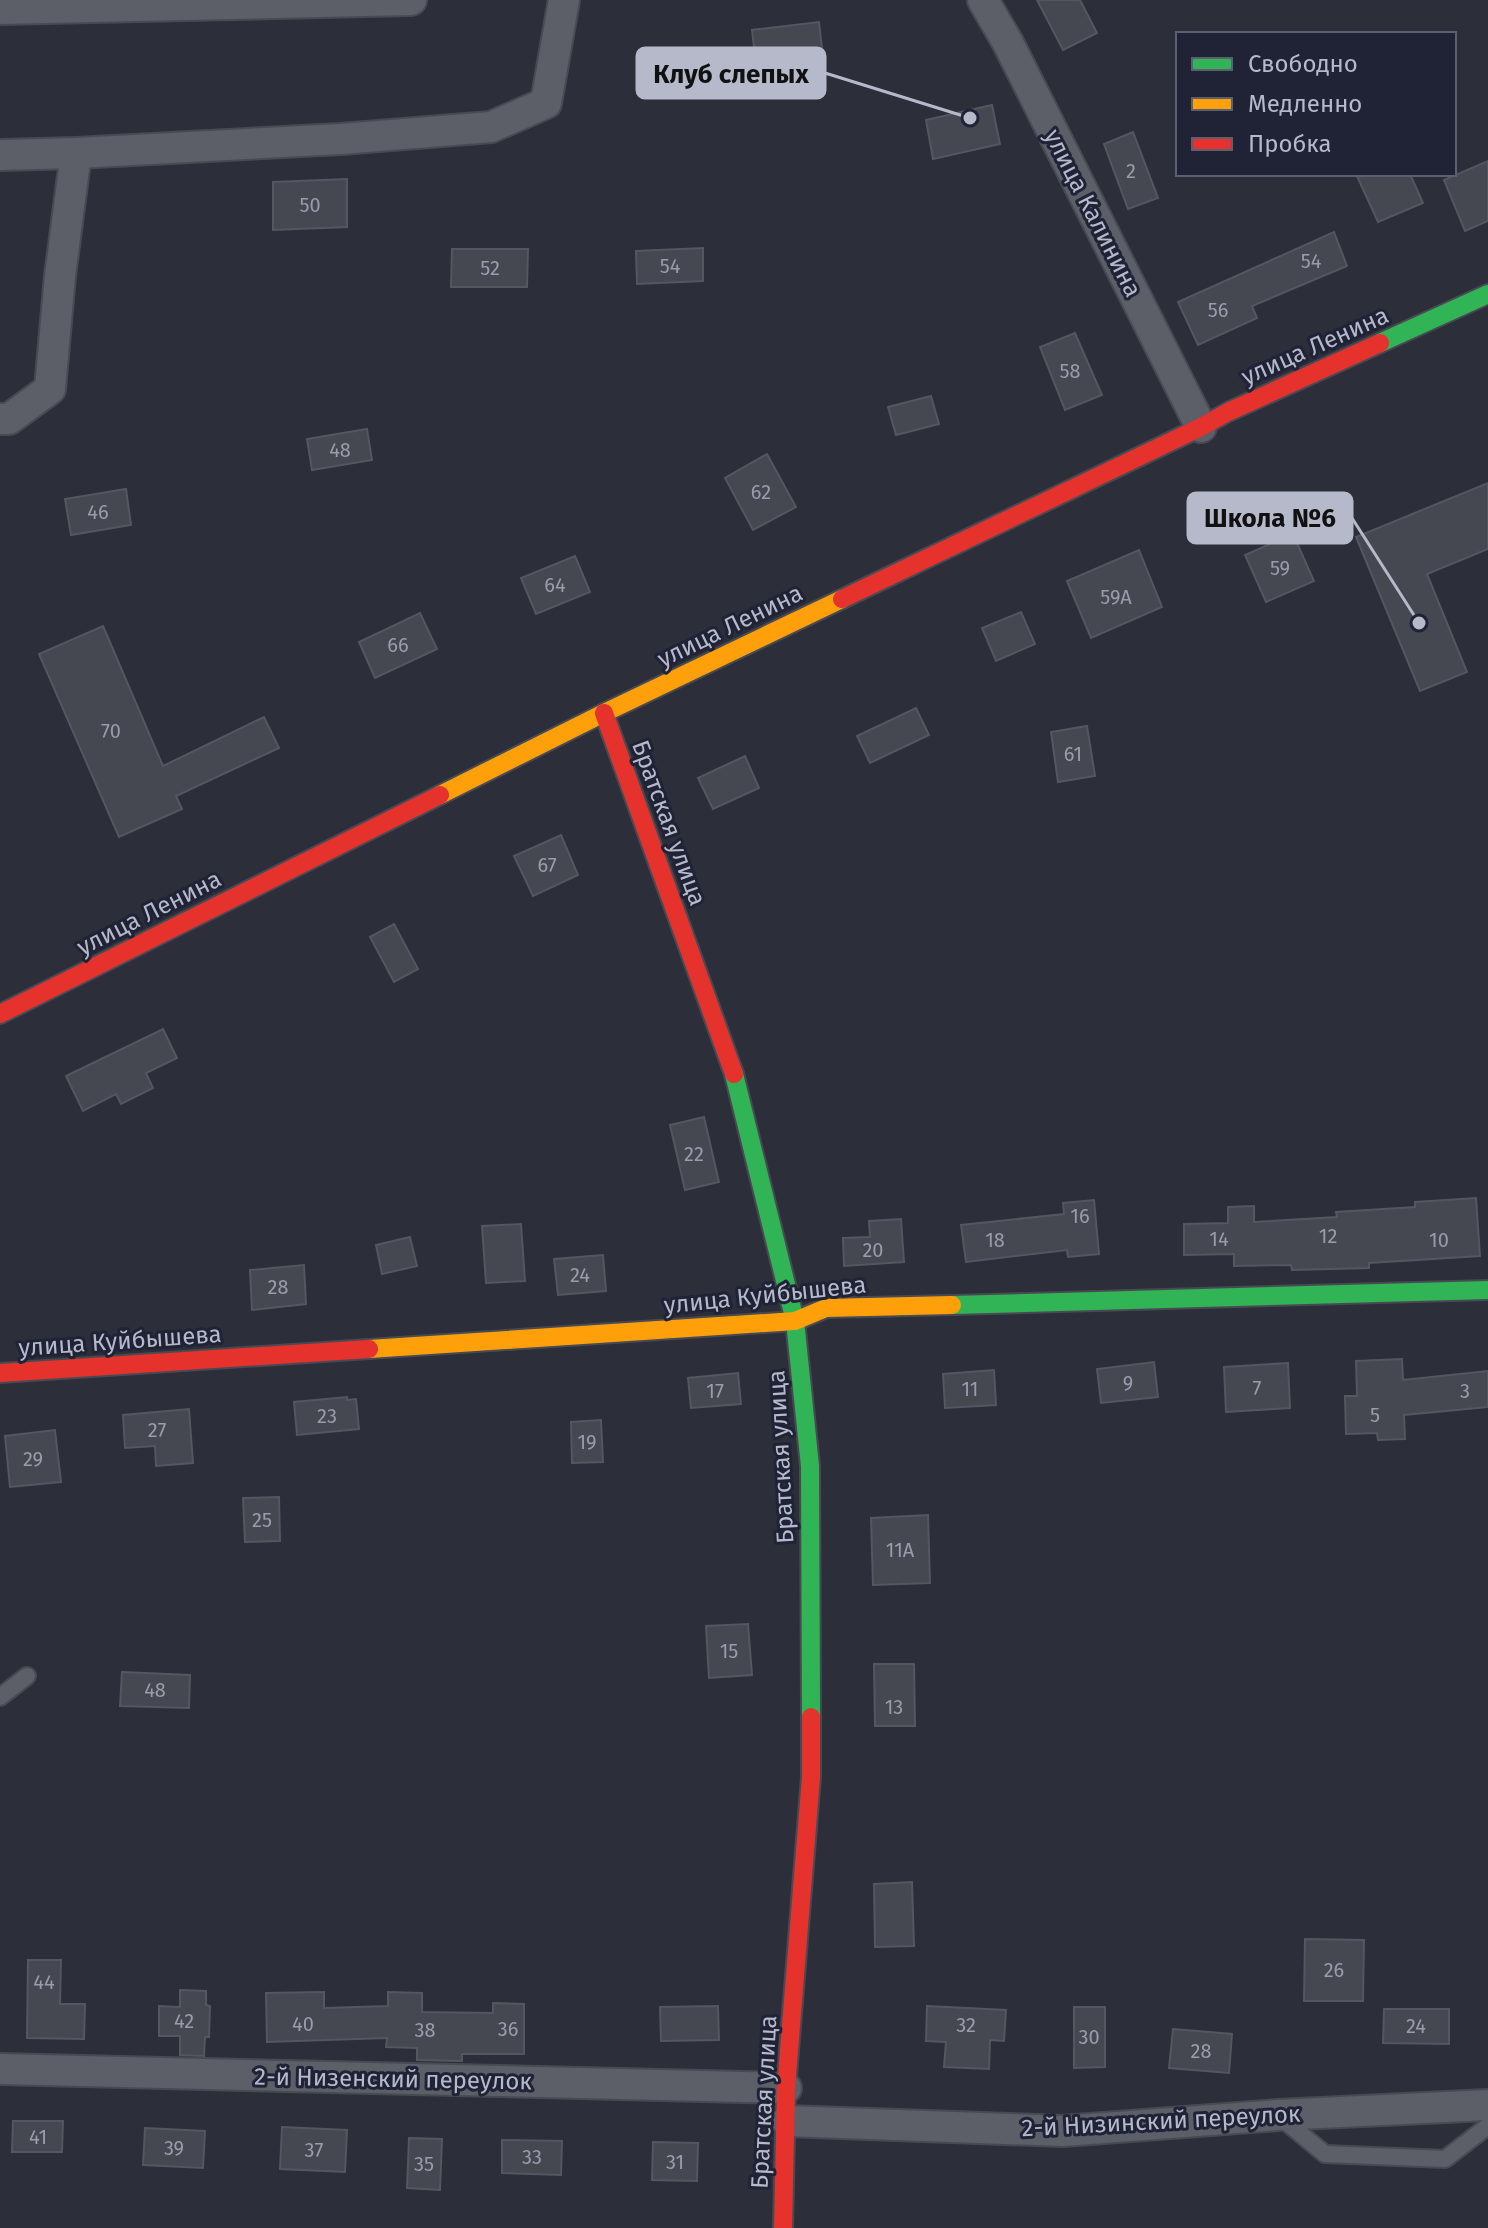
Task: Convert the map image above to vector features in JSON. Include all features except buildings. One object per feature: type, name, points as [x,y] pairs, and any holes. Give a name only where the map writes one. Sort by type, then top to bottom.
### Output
[{"type":"street","points":[[0,9],[411,0]]},
{"type":"street","points":[[0,155],[325,140],[491,127],[546,103],[564,0]]},
{"type":"street","name":"улица Калинина","points":[[983,0],[1008,43],[1201,427]]},
{"type":"street","points":[[0,419],[9,419],[50,389],[60,276],[76,153]]},
{"type":"street","name":"улица Ленина","points":[[0,1014],[604,713],[1228,412],[1488,294]]},
{"type":"street","name":"Братская улица","points":[[604,713],[734,1075],[795,1321],[810,1466],[811,1777],[786,2088],[783,2228]]},
{"type":"street","name":"улица Куйбышева","points":[[0,1373],[795,1321],[826,1308],[1488,1290]]},
{"type":"street","name":"2-й Низенский переулок","points":[[0,2069],[786,2088]]},
{"type":"street","name":"2-й Низинский переулок","points":[[787,2121],[1063,2131],[1278,2115],[1488,2105]]},
{"type":"lane","points":[[0,1697],[27,1676]]},
{"type":"lane","points":[[1278,2115],[1325,2154],[1445,2159],[1488,2126]]},
{"type":"traffic: fast","points":[[1380,343],[1488,294]]},
{"type":"traffic: fast","points":[[734,1074],[795,1321],[810,1466],[811,1717]]},
{"type":"traffic: fast","points":[[952,1305],[1488,1290]]},
{"type":"traffic: slow","points":[[440,795],[842,599]]},
{"type":"traffic: slow","points":[[369,1349],[795,1321],[826,1308],[952,1305]]},
{"type":"traffic: jam","points":[[842,599],[1228,412],[1380,343]]},
{"type":"traffic: jam","points":[[604,713],[734,1074]]},
{"type":"traffic: jam","points":[[0,1014],[440,795]]},
{"type":"traffic: jam","points":[[0,1373],[369,1349]]},
{"type":"traffic: jam","points":[[783,2228],[786,2088],[811,1777],[811,1717]]},
{"type":"place","name":"Клуб слепых","points":[[970,118]]},
{"type":"place","name":"Школа №6","points":[[1419,623]]}]
